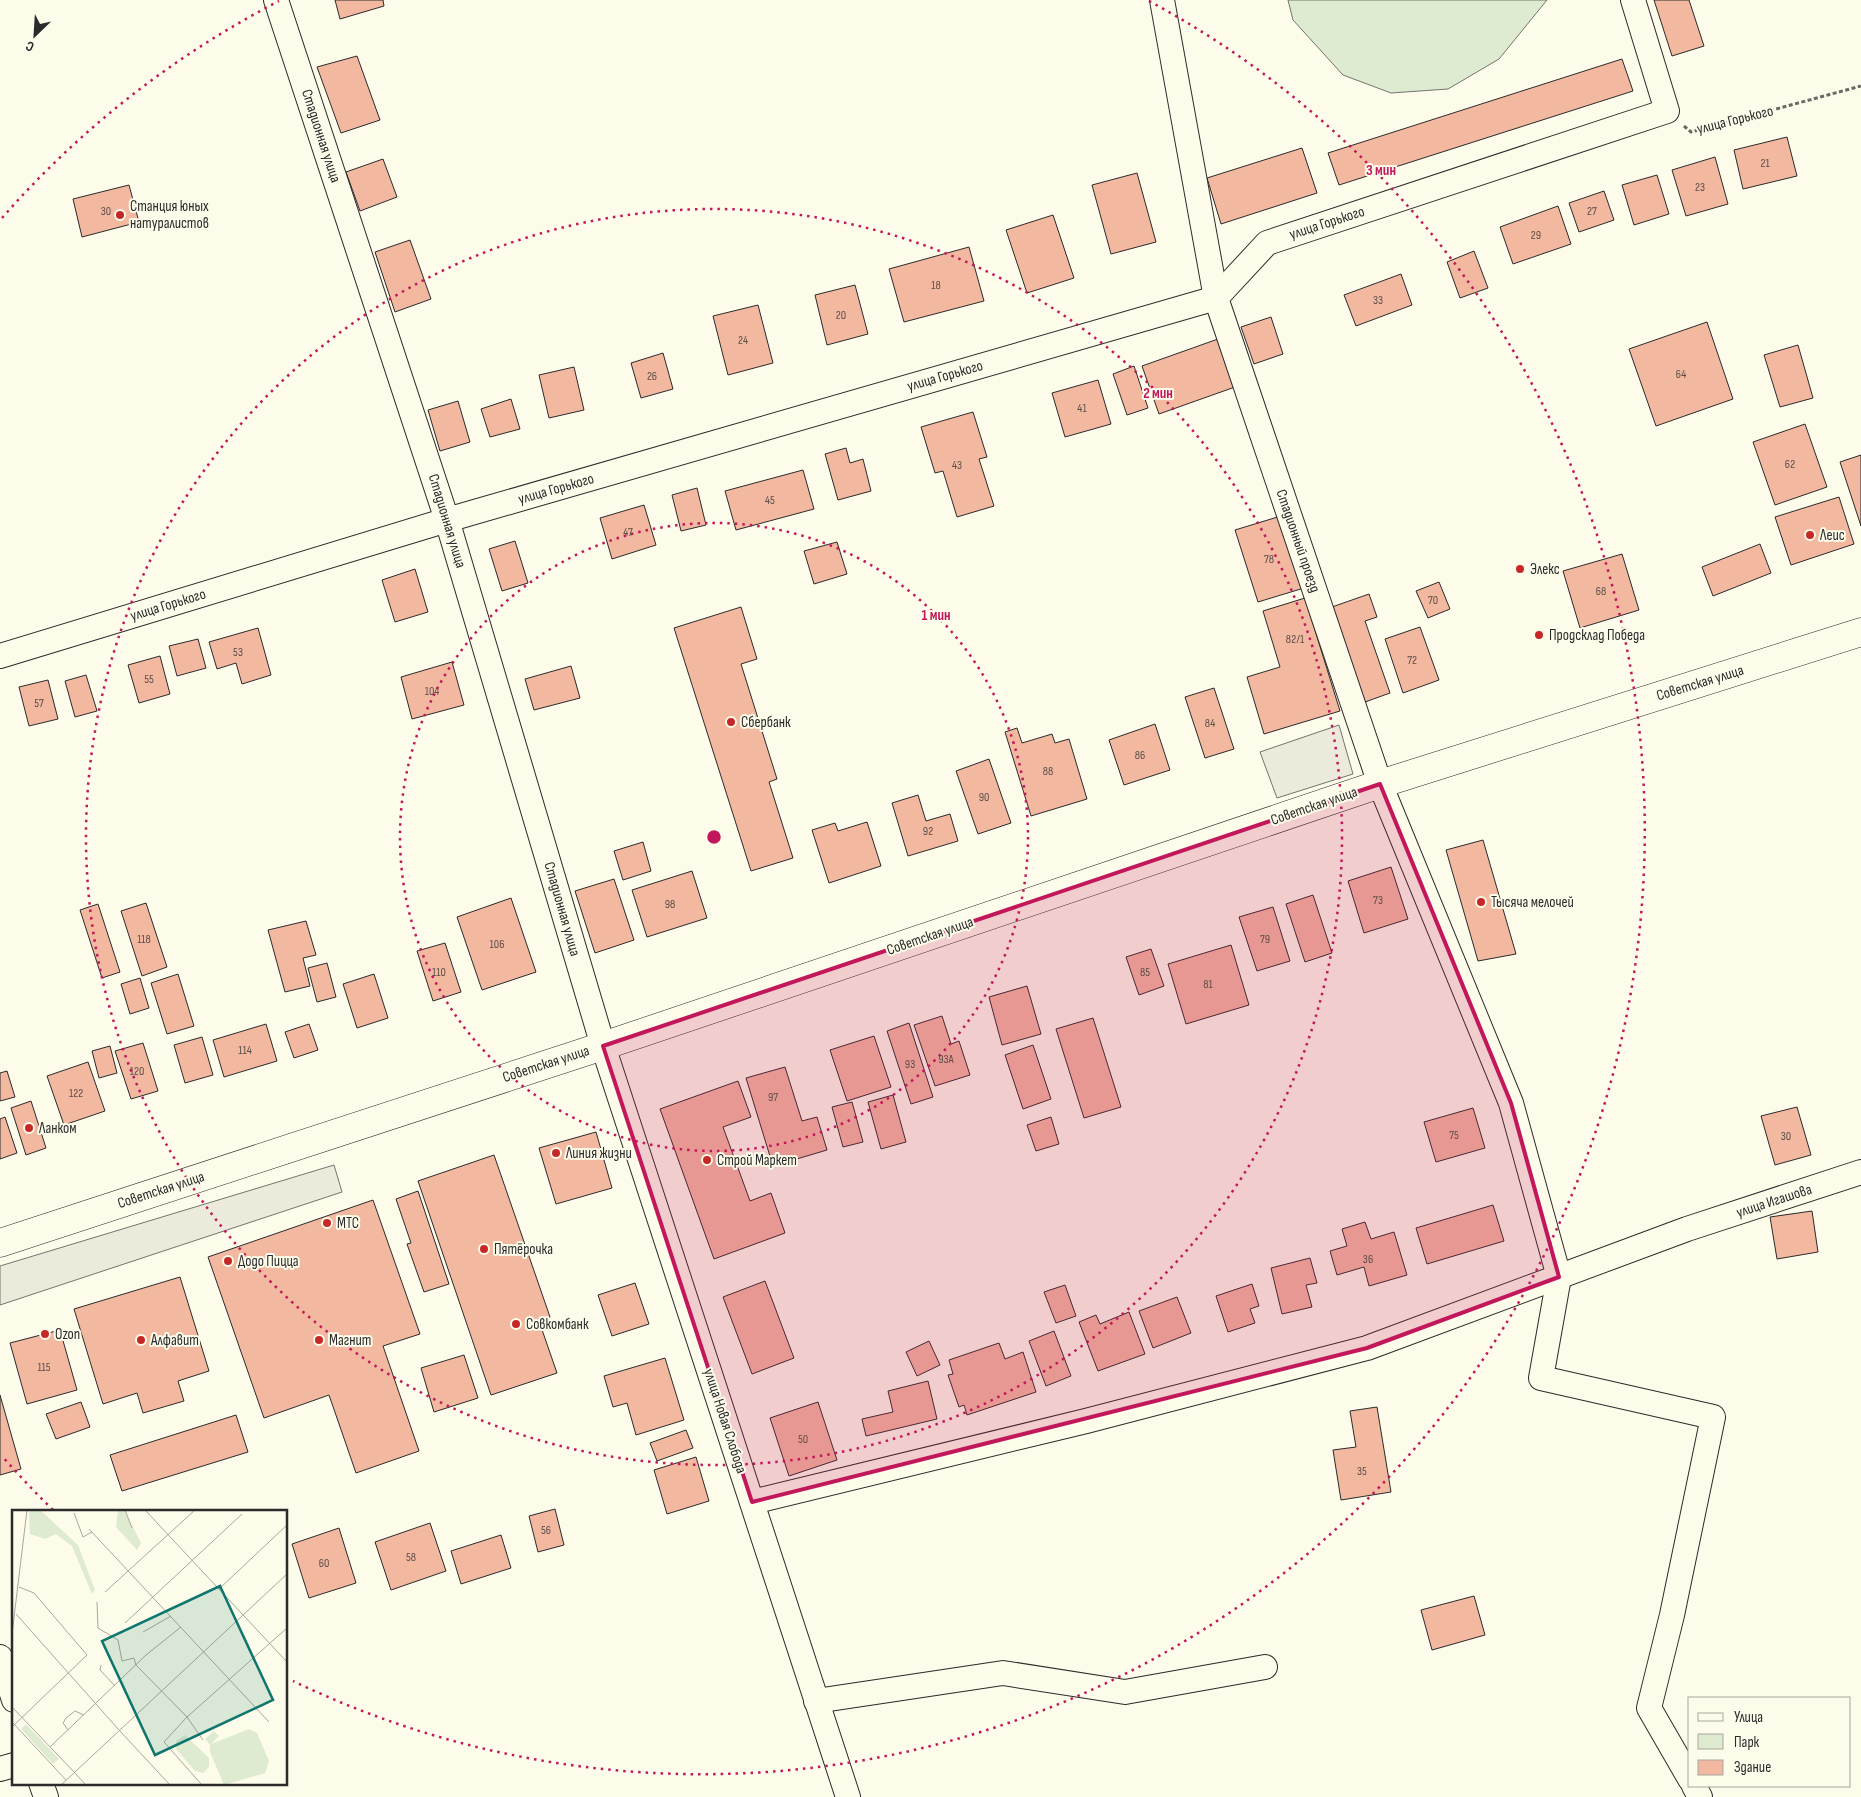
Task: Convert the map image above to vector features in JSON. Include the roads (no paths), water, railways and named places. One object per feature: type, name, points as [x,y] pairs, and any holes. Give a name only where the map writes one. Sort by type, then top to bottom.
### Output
[{"type":"main road","name":"Советская улица","points":[[0,1243],[603,1046],[1380,784],[1861,632]]},
{"type":"street","name":"Стадионная улица","points":[[276,0],[447,520],[603,1046]]},
{"type":"street","name":"Стадионный проезд","points":[[1162,0],[1216,298],[1380,784],[1511,1103],[1559,1277]]},
{"type":"street","name":"улица Горького","points":[[0,656],[447,520],[1216,298],[1267,244],[1667,111],[1633,0]]},
{"type":"street","name":"улица Новая Слобода","points":[[603,1046],[848,1797]]},
{"type":"street","name":"улица Игашова","points":[[752,1502],[1086,1421],[1367,1348],[1687,1230],[1861,1172]]},
{"type":"street","points":[[1559,1277],[1541,1378],[1713,1417],[1672,1615],[1649,1708],[1688,1776]]},
{"type":"street","points":[[0,1657],[12,1694]]},
{"type":"street","points":[[816,1700],[1003,1673],[1125,1692],[1265,1667]]},
{"type":"street","points":[[41,1784],[46,1797]]},
{"type":"place","name":"Станция юных натуралистов","points":[[120,215]]},
{"type":"place","name":"Леис","points":[[1810,535]]},
{"type":"place","name":"Элекс","points":[[1520,569]]},
{"type":"place","name":"Продсклад Победа","points":[[1539,635]]},
{"type":"place","name":"Сбербанк","points":[[731,722]]},
{"type":"place","name":"Тысяча мелочей","points":[[1481,902]]},
{"type":"place","name":"Ланком","points":[[29,1128]]},
{"type":"place","name":"Линия жизни","points":[[556,1153]]},
{"type":"place","name":"Строй Маркет","points":[[707,1160]]},
{"type":"place","name":"МТС","points":[[327,1223]]},
{"type":"place","name":"Пятёрочка","points":[[484,1249]]},
{"type":"place","name":"Додо Пицца","points":[[228,1261]]},
{"type":"place","name":"Совкомбанк","points":[[516,1324]]},
{"type":"place","name":"Ozon","points":[[45,1334]]},
{"type":"place","name":"Алфавит","points":[[141,1340]]},
{"type":"place","name":"Магнит","points":[[319,1340]]}]
